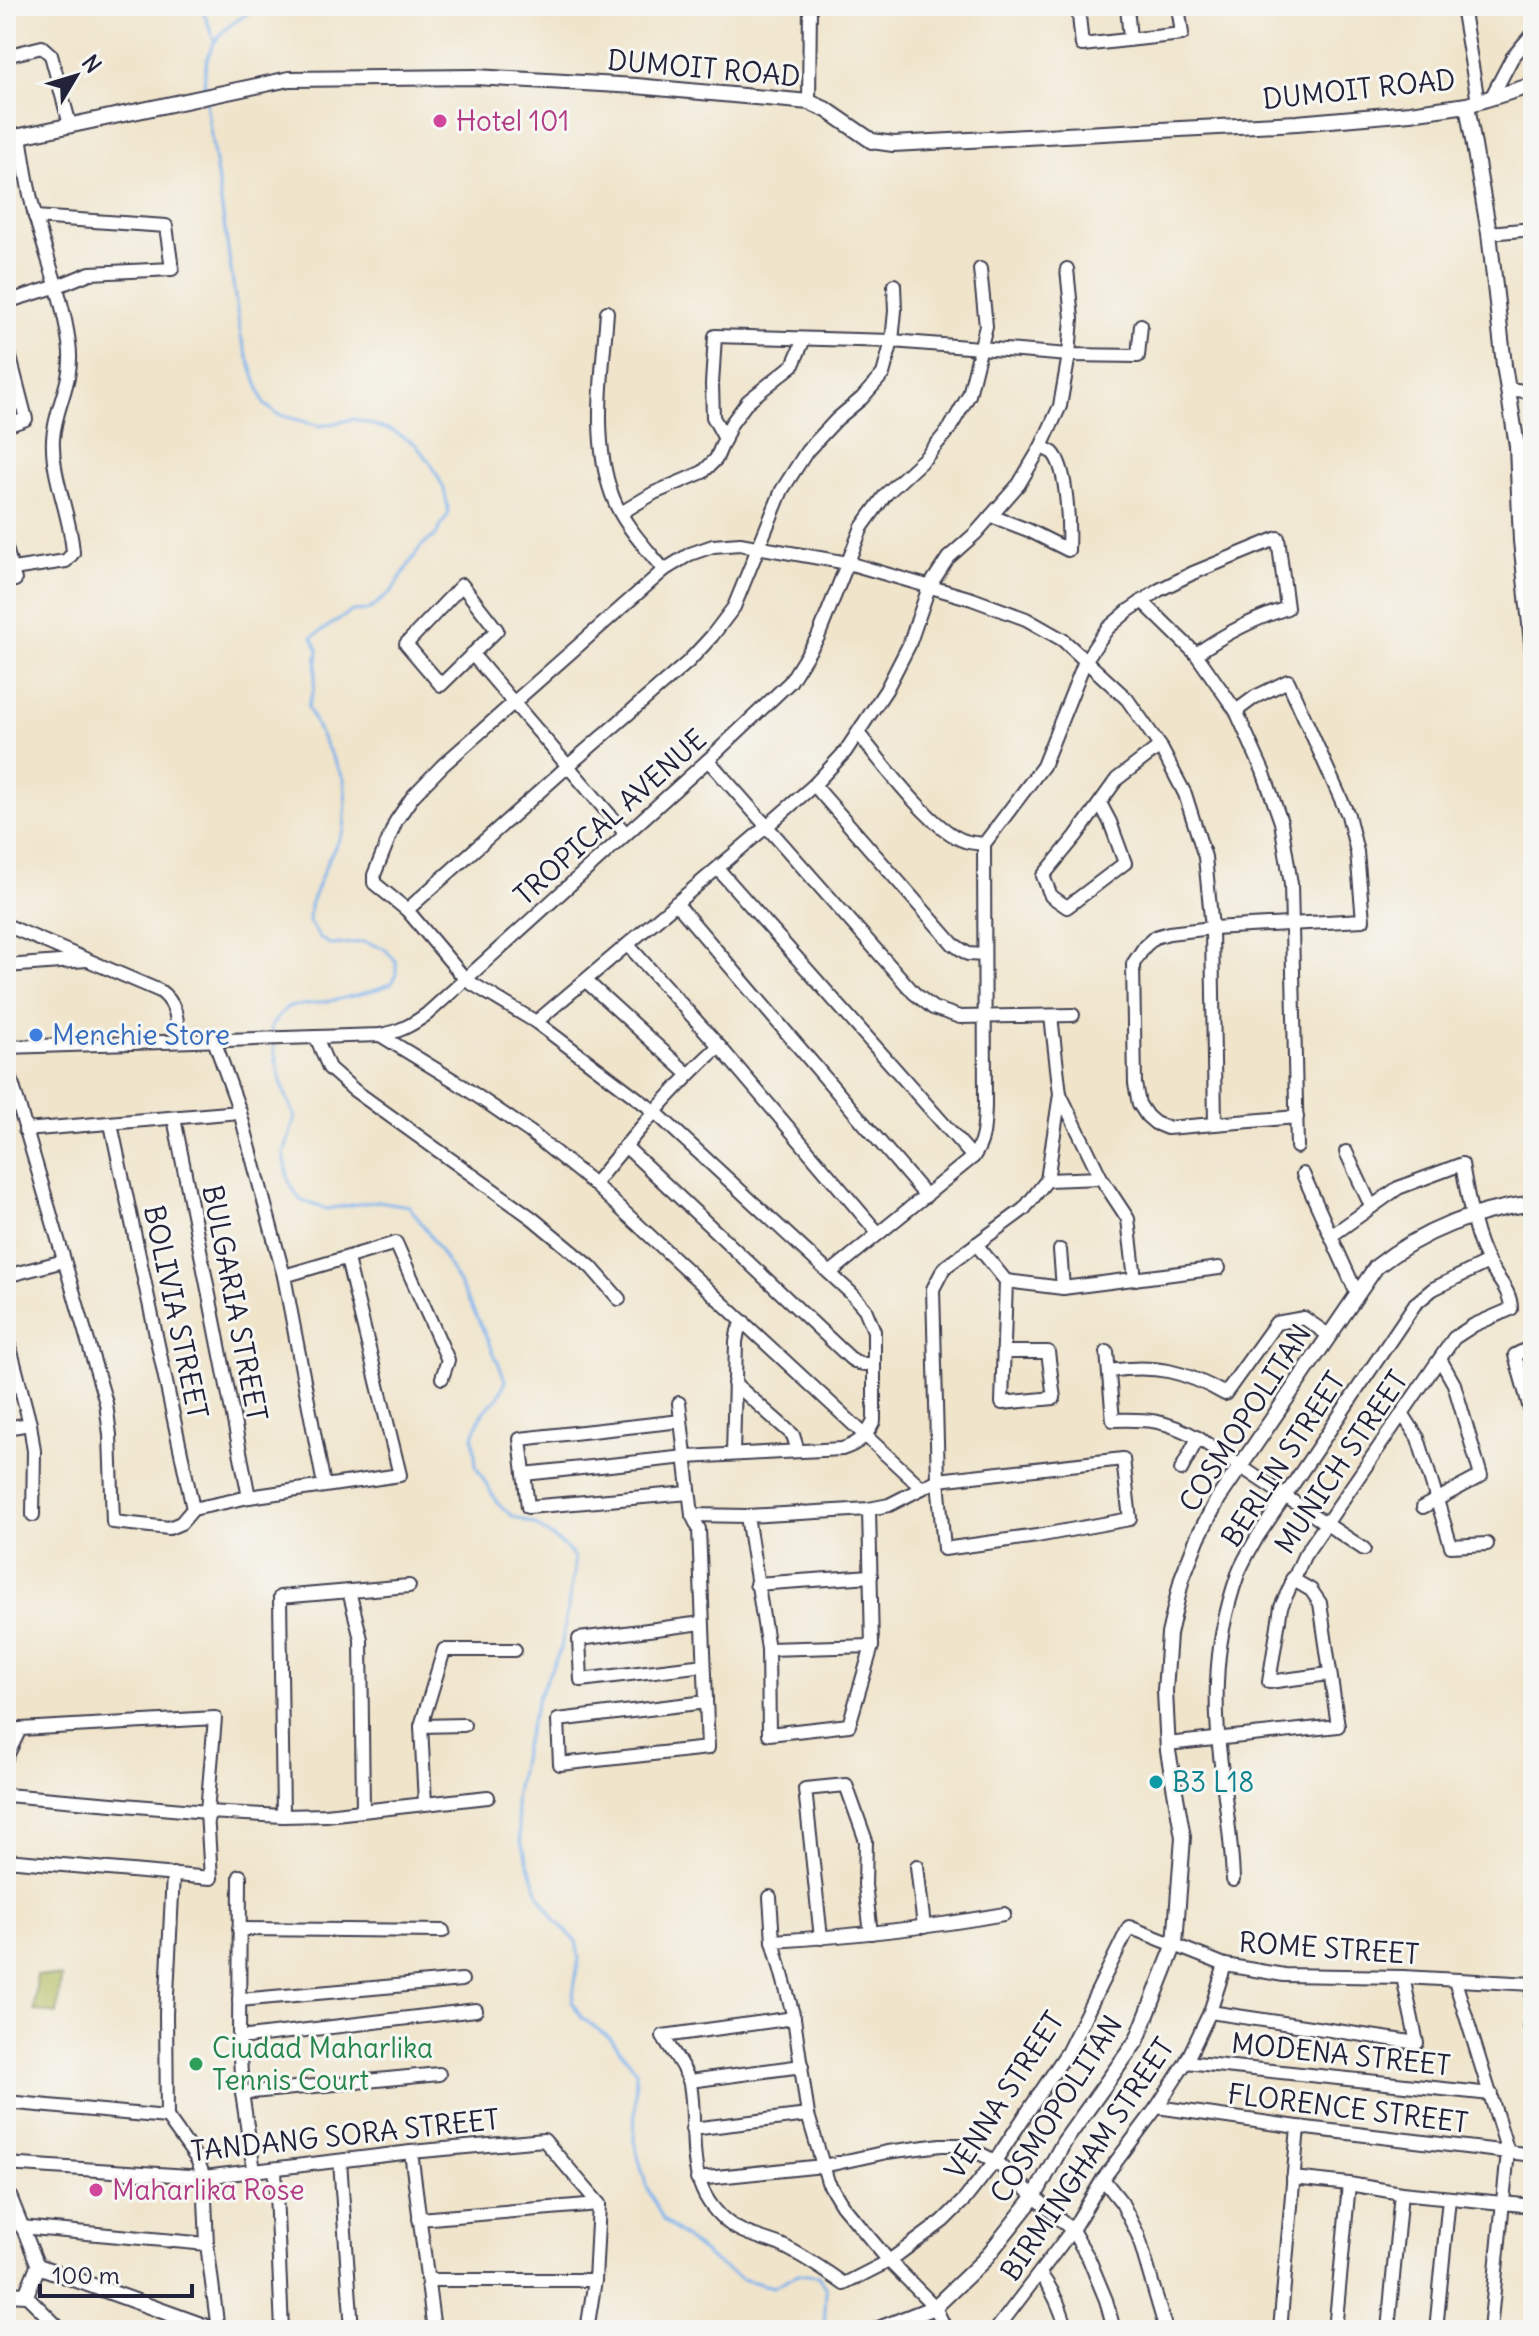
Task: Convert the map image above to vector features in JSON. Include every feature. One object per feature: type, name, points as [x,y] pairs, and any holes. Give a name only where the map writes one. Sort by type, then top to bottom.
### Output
[{"type":"street","points":[[809,102],[810,6]]},
{"type":"street","points":[[1078,6],[1082,45],[1182,34],[1178,6]]},
{"type":"street","points":[[1127,6],[1130,39]]},
{"type":"street","points":[[1462,6],[1478,102],[1489,233],[1517,446],[1521,541],[1533,652]]},
{"type":"street","points":[[1478,102],[1533,33]]},
{"type":"street","points":[[6,56],[42,47],[51,55],[70,125]]},
{"type":"street","name":"DUMOIT ROAD","points":[[13,137],[289,79],[475,77],[636,86],[809,102],[827,110],[872,141],[915,145],[1297,123],[1410,113],[1478,102],[1533,85]]},
{"type":"street","points":[[6,548],[11,573],[66,561],[73,553],[53,438],[69,382],[70,346],[58,286],[13,137]]},
{"type":"street","points":[[6,302],[90,273],[172,269],[166,226],[35,217]]},
{"type":"street","points":[[1489,233],[1533,229]]},
{"type":"street","name":"TROPICAL AVENUE","points":[[6,1047],[380,1035],[411,1026],[466,980],[790,682],[818,637],[862,527],[886,494],[926,457],[950,428],[969,395],[986,326],[980,269]]},
{"type":"street","points":[[536,1022],[718,869],[814,785],[845,752],[886,690],[909,645],[929,587],[948,558],[976,533],[1019,484],[1060,406],[1072,318],[1067,269]]},
{"type":"street","points":[[407,910],[688,662],[712,636],[734,607],[782,490],[807,451],[883,374],[892,341],[894,285]]},
{"type":"street","points":[[607,312],[600,401],[602,454],[612,495],[621,513],[664,570]]},
{"type":"street","points":[[725,439],[713,417],[715,336],[892,341],[1069,355],[1138,356],[1141,325]]},
{"type":"street","points":[[621,513],[654,493],[703,472],[716,459],[731,424],[748,401],[793,365],[804,339]]},
{"type":"street","points":[[6,342],[26,419],[6,426]]},
{"type":"street","points":[[1508,389],[1533,392]]},
{"type":"street","points":[[1517,446],[1533,448]]},
{"type":"street","points":[[991,516],[1068,550],[1069,514],[1060,468],[1053,453],[1041,447]]},
{"type":"street","points":[[830,1273],[973,1157],[984,1137],[984,844],[1043,766],[1085,661],[1107,629],[1142,601],[1193,573],[1278,538],[1287,608],[1253,619],[1196,654]]},
{"type":"street","points":[[524,1474],[686,1457],[842,1449],[853,1446],[874,1421],[874,1331],[871,1319],[851,1293],[654,1111],[536,1022],[466,980],[407,910],[374,883],[374,875],[396,821],[413,796],[443,765],[664,570],[690,554],[713,546],[740,544],[848,563],[972,599],[1026,619],[1063,640],[1127,699],[1160,746],[1185,794],[1205,857],[1212,928],[1215,1124]]},
{"type":"street","points":[[462,585],[497,630],[472,654],[441,685],[406,644],[462,585]]},
{"type":"street","points":[[1142,601],[1196,654],[1236,711],[1263,771],[1281,822],[1291,884],[1297,1147]]},
{"type":"street","points":[[472,654],[626,834]]},
{"type":"street","points":[[1236,711],[1255,697],[1288,681],[1348,815],[1357,852],[1363,920],[1212,928],[1155,937],[1133,964],[1135,1084],[1139,1104],[1147,1116],[1167,1128],[1297,1117]]},
{"type":"street","points":[[858,733],[898,782],[943,828],[963,841],[984,844]]},
{"type":"street","points":[[1100,803],[1125,863],[1067,907],[1051,896],[1043,876],[1117,779],[1160,746]]},
{"type":"street","points":[[708,760],[914,993],[933,1008],[960,1017],[1073,1015]]},
{"type":"street","points":[[814,785],[953,944],[968,954],[984,955]]},
{"type":"street","points":[[718,869],[973,1157]]},
{"type":"street","points":[[676,903],[926,1196]]},
{"type":"street","points":[[6,925],[168,996],[177,1012],[179,1041]]},
{"type":"street","points":[[628,945],[719,1046],[878,1233]]},
{"type":"street","points":[[6,966],[91,960]]},
{"type":"street","points":[[586,981],[688,1074]]},
{"type":"street","points":[[692,1515],[747,1516],[869,1509],[889,1505],[938,1480],[1123,1459],[1130,1519],[944,1549],[938,1480],[933,1289],[944,1268],[1024,1209],[1047,1180],[1060,1094],[1051,1016]]},
{"type":"street","points":[[380,1035],[530,1132],[594,1184],[922,1488]]},
{"type":"street","points":[[316,1037],[329,1068],[354,1090],[542,1226],[591,1267],[619,1299]]},
{"type":"street","points":[[214,1040],[240,1112],[284,1276],[324,1485]]},
{"type":"street","points":[[594,1184],[654,1111],[719,1046]]},
{"type":"street","points":[[6,1062],[106,1403],[113,1522],[169,1528],[181,1523],[193,1509],[249,1497],[400,1475],[347,1259]]},
{"type":"street","points":[[1060,1094],[1101,1178],[1128,1219],[1135,1279]]},
{"type":"street","points":[[25,1130],[240,1112]]},
{"type":"street","name":"BULGARIA STREET","points":[[174,1118],[249,1497]]},
{"type":"street","name":"BOLIVIA STREET","points":[[111,1124],[193,1509]]},
{"type":"street","points":[[625,1146],[850,1358],[856,1363],[873,1363]]},
{"type":"street","points":[[1346,1152],[1371,1206]]},
{"type":"street","points":[[1331,1236],[1398,1188],[1462,1164],[1472,1216],[1488,1262]]},
{"type":"street","points":[[1303,1174],[1357,1294]]},
{"type":"street","points":[[1047,1180],[1101,1178]]},
{"type":"street","name":"COSMOPOLITAN","points":[[876,2330],[935,2307],[984,2260],[1034,2197],[1064,2142],[1137,2040],[1175,1944],[1183,1837],[1167,1744],[1165,1691],[1169,1634],[1182,1578],[1198,1537],[1218,1499],[1376,1267],[1404,1245],[1455,1221],[1499,1208],[1533,1203]]},
{"type":"street","points":[[284,1276],[396,1243],[448,1360],[442,1378]]},
{"type":"street","points":[[976,1244],[1006,1281],[1003,1352],[1002,1403],[1054,1398],[1048,1352],[1003,1352]]},
{"type":"street","points":[[1060,1250],[1063,1288]]},
{"type":"street","points":[[6,1276],[64,1261]]},
{"type":"street","name":"MUNICH STREET","points":[[1329,1674],[1269,1682],[1281,1607],[1304,1556],[1454,1338],[1474,1325],[1511,1309],[1511,1298],[1488,1262]]},
{"type":"street","name":"BERLIN STREET","points":[[1233,1880],[1232,1843],[1219,1738],[1217,1683],[1225,1623],[1239,1574],[1258,1536],[1415,1304],[1433,1289],[1488,1262]]},
{"type":"street","points":[[1006,1281],[1063,1288],[1219,1268]]},
{"type":"street","points":[[1109,1371],[1137,1367],[1167,1370],[1200,1379],[1225,1394],[1276,1323],[1304,1318],[1330,1336]]},
{"type":"street","points":[[733,1454],[736,1342],[744,1322]]},
{"type":"street","points":[[6,1332],[34,1451],[33,1515]]},
{"type":"street","points":[[1533,1346],[1515,1355],[1533,1420]]},
{"type":"street","points":[[1107,1352],[1113,1420],[1146,1419],[1173,1424],[1364,1549]]},
{"type":"street","points":[[1423,1507],[1481,1476],[1454,1384],[1440,1359]]},
{"type":"street","points":[[734,1383],[793,1435],[798,1451]]},
{"type":"street","points":[[679,1403],[692,1515],[699,1529],[708,1748],[560,1764],[558,1720],[706,1702]]},
{"type":"street","points":[[1402,1413],[1418,1438],[1451,1546]]},
{"type":"street","points":[[681,1421],[520,1439],[528,1507],[689,1493]]},
{"type":"street","points":[[6,1428],[30,1424]]},
{"type":"street","points":[[1181,1470],[1198,1438]]},
{"type":"street","points":[[747,1516],[768,1649],[769,1734],[849,1725],[872,1646],[869,1509]]},
{"type":"street","points":[[1439,1556],[1451,1546],[1487,1544]]},
{"type":"street","points":[[756,1584],[871,1576]]},
{"type":"street","points":[[1167,1744],[1338,1726],[1320,1603],[1311,1590],[1292,1579]]},
{"type":"street","points":[[283,1816],[280,1597],[409,1586]]},
{"type":"street","points":[[349,1591],[361,1639],[363,1810]]},
{"type":"street","points":[[702,1623],[579,1639],[581,1680],[704,1665]]},
{"type":"street","points":[[768,1649],[872,1646]]},
{"type":"street","points":[[425,1803],[421,1726],[444,1650],[515,1650]]},
{"type":"street","points":[[6,1758],[20,1729],[215,1718],[207,1812],[211,1878],[6,1860]]},
{"type":"street","points":[[421,1726],[464,1725]]},
{"type":"street","points":[[821,1938],[805,1789],[846,1785],[866,1841],[865,1885],[871,1933]]},
{"type":"street","points":[[6,1795],[283,1816],[326,1815],[488,1797]]},
{"type":"street","points":[[917,1866],[924,1927]]},
{"type":"street","points":[[38,2266],[216,2330],[204,2177],[197,2159],[167,2117],[166,2014],[173,1874]]},
{"type":"street","points":[[240,1876],[239,2038],[242,2093],[254,2171]]},
{"type":"street","points":[[770,1897],[773,1941],[794,2018],[808,2115],[828,2182],[842,2205],[889,2261],[935,2307],[946,2330]]},
{"type":"street","points":[[773,1941],[924,1927],[1004,1914]]},
{"type":"street","name":"ROME STREET","points":[[1129,1927],[1225,1965],[1284,1975],[1533,1984]]},
{"type":"street","name":"VENNA STREET","points":[[697,2179],[709,2203],[725,2220],[742,2232],[778,2243],[810,2259],[844,2284],[889,2261],[943,2221],[995,2161],[1068,2051],[1129,1927]]},
{"type":"street","points":[[239,1929],[443,1931]]},
{"type":"street","name":"BIRMINGHAM STREET","points":[[996,2330],[1072,2230],[1103,2179],[1186,2062],[1210,2012],[1225,1965]]},
{"type":"street","points":[[1210,2012],[1417,2043],[1403,1977]]},
{"type":"street","points":[[239,2000],[462,1980]]},
{"type":"street","points":[[1455,1981],[1508,2152],[1490,2330]]},
{"type":"street","points":[[1533,1984],[1530,2026],[1533,2035]]},
{"type":"street","points":[[239,2038],[476,2010]]},
{"type":"street","points":[[794,2018],[663,2036],[690,2081],[697,2179],[823,2166],[887,2152],[963,2145],[995,2161],[1072,2230],[1095,2272],[1114,2330]]},
{"type":"street","name":"MODENA STREET","points":[[1186,2062],[1491,2094]]},
{"type":"street","points":[[690,2081],[802,2066]]},
{"type":"street","points":[[242,2093],[439,2074]]},
{"type":"street","points":[[6,2102],[167,2117]]},
{"type":"street","name":"FLORENCE STREET","points":[[1157,2107],[1533,2155]]},
{"type":"street","points":[[692,2129],[808,2115]]},
{"type":"street","points":[[1280,2330],[1298,2127]]},
{"type":"street","name":"TANDANG SORA STREET","points":[[6,2164],[204,2177],[411,2152],[544,2140],[599,2204]]},
{"type":"street","points":[[411,2152],[434,2330]]},
{"type":"street","points":[[340,2161],[352,2330]]},
{"type":"street","points":[[275,2169],[282,2330]]},
{"type":"street","points":[[1293,2178],[1533,2206]]},
{"type":"street","points":[[1103,2179],[1122,2203],[1138,2235],[1166,2330]]},
{"type":"street","points":[[1335,2330],[1349,2184]]},
{"type":"street","points":[[6,2186],[38,2266],[26,2295]]},
{"type":"street","points":[[1388,2330],[1401,2193]]},
{"type":"street","points":[[1436,2330],[1449,2198]]},
{"type":"street","points":[[419,2219],[599,2204],[595,2280],[587,2330]]},
{"type":"street","points":[[21,2227],[207,2244]]},
{"type":"street","points":[[1040,2274],[1050,2286],[1067,2330]]},
{"type":"street","points":[[428,2280],[595,2280]]},
{"type":"street","points":[[6,2294],[26,2295],[61,2330]]},
{"type":"green space","points":[[37,1975],[61,1977],[57,2014],[34,2011]]},
{"type":"waterway","points":[[199,6],[214,40]]},
{"type":"waterway","points":[[205,90],[211,48],[226,28],[263,6]]},
{"type":"waterway","points":[[206,102],[241,337],[264,404],[277,414],[320,426],[354,419],[393,431],[415,444],[432,465],[444,489],[449,513],[435,536],[421,546],[391,592],[369,610],[352,611],[312,637],[318,650],[314,688],[308,707],[344,779],[346,802],[344,830],[310,905],[309,922],[320,938],[331,945],[364,942],[384,948],[396,962],[396,974],[391,984],[365,993],[287,1007],[271,1026],[272,1037]]},
{"type":"waterway","points":[[273,1044],[283,1089],[295,1117],[284,1154],[289,1182],[300,1200],[326,1209],[378,1201],[409,1206],[463,1290],[506,1381],[498,1397],[481,1415],[473,1436],[476,1466],[496,1501],[512,1516],[534,1524],[574,1557],[561,1648],[539,1695],[524,1747],[515,1800],[521,1842],[539,1895],[556,1921],[576,1941],[579,1957],[572,2002],[582,2018],[610,2038],[636,2070],[634,2141],[646,2185],[663,2220],[715,2262],[742,2279],[773,2287],[798,2274],[818,2276],[826,2289],[824,2330]]},
{"type":"place","name":"Hotel 101","points":[[440,121]]},
{"type":"place","name":"Menchie Store","points":[[36,1035]]},
{"type":"place","name":"B3 L18","points":[[1156,1782]]},
{"type":"place","name":"Ciudad Maharlika Tennis Court","points":[[196,2064]]},
{"type":"place","name":"Maharlika Rose","points":[[96,2190]]}]
